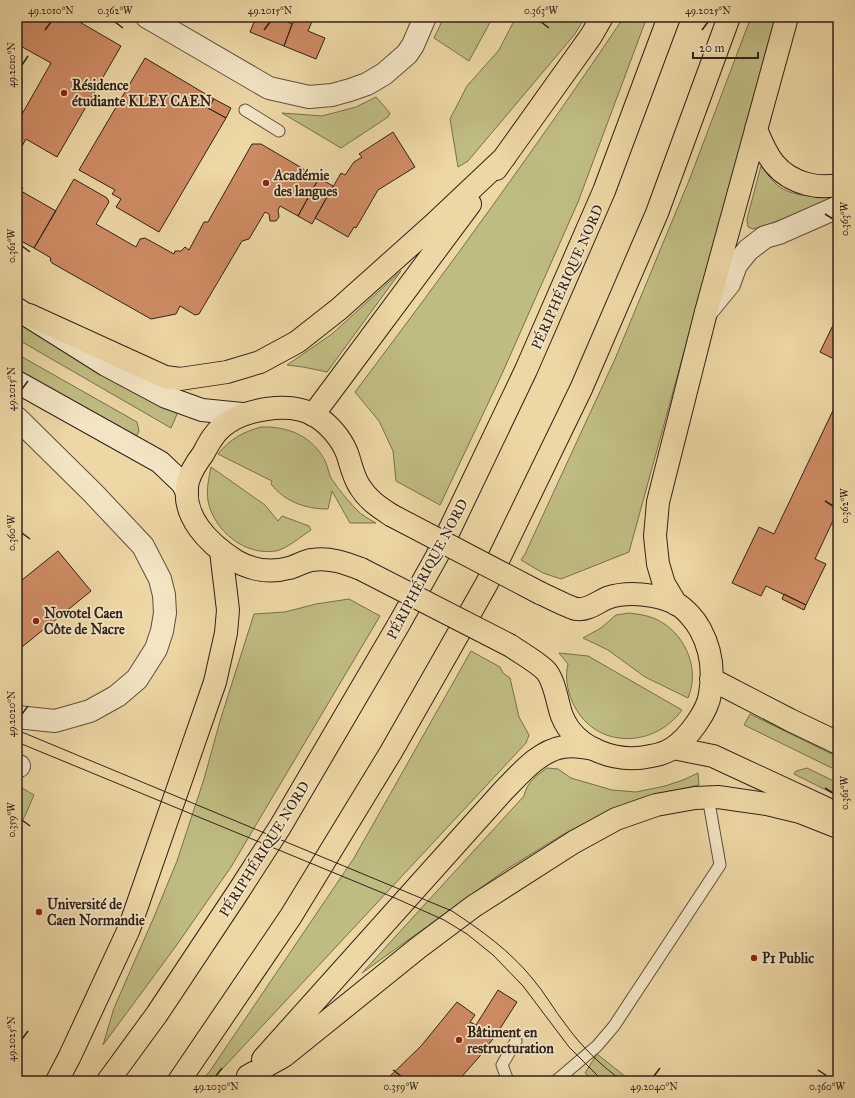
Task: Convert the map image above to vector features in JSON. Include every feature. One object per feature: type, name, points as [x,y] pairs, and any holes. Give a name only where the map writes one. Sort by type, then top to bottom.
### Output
[{"type":"main road","points":[[313,415],[505,157],[591,36],[602,17]]},
{"type":"main road","name":"PÉRIPHÉRIQUE NORD","points":[[108,1081],[157,1014],[280,827],[395,631],[437,556],[526,370],[604,191],[669,17]]},
{"type":"main road","points":[[179,1081],[291,916],[391,752],[487,583],[581,389],[657,213],[729,17]]},
{"type":"main road","points":[[676,604],[664,584],[658,564],[655,536],[658,502],[706,312],[788,17]]},
{"type":"main road","points":[[756,130],[770,158],[780,171],[794,181],[826,187],[838,185]]},
{"type":"main road","points":[[23,312],[165,377],[180,379],[192,378],[227,372],[260,362],[297,342],[339,309],[434,224],[505,157]]},
{"type":"main road","points":[[292,408],[313,415],[330,427],[341,441],[359,486],[366,496],[391,515],[540,593],[576,609],[587,608],[608,598],[631,594],[652,596],[676,604],[689,614],[703,635],[709,651],[712,667],[712,678],[710,695],[702,712],[686,736],[673,748],[651,756],[638,758],[614,757],[594,749],[574,735],[566,725],[561,714],[555,691],[546,671],[511,646],[362,569],[343,562],[322,559],[310,560],[289,568],[257,570],[221,551],[207,538],[195,523],[187,492],[189,480],[213,437],[222,427],[242,414],[269,409],[292,408]]},
{"type":"main road","points":[[57,1081],[129,929],[215,682],[226,633],[228,610],[221,551]]},
{"type":"main road","points":[[712,678],[776,713],[838,743]]},
{"type":"main road","points":[[246,1079],[527,767],[548,751],[564,746],[594,749]]},
{"type":"main road","points":[[673,748],[713,756],[838,814]]},
{"type":"main road","points":[[246,1079],[284,1056],[418,948],[474,906],[574,842],[616,819],[656,805],[695,798],[718,797],[767,804],[800,812],[838,827]]},
{"type":"street","points":[[147,17],[269,88],[309,97],[346,92],[367,84],[384,74],[407,54],[413,45],[425,17]]},
{"type":"street","points":[[706,312],[729,284],[736,265],[748,250],[765,237],[779,233],[838,207]]},
{"type":"street","points":[[23,312],[106,365],[166,397],[202,410],[242,414]]},
{"type":"street","points":[[17,382],[160,462],[182,483],[187,492]]},
{"type":"street","points":[[17,418],[93,492],[143,546],[160,579],[164,595],[165,613],[162,631],[156,649],[137,679],[117,696],[90,711],[55,721],[17,717]]},
{"type":"lane","points":[[245,110],[279,131]]},
{"type":"lane","points":[[556,1081],[597,1046],[614,1026],[720,865],[708,797]]},
{"type":"lane","points":[[508,1081],[502,1065],[516,1041]]},
{"type":"shaded area","points":[[444,17],[493,17],[469,61],[434,38]]},
{"type":"shaded area","points":[[516,17],[585,17],[575,34],[468,161],[458,167],[450,119],[467,86],[499,50]]},
{"type":"shaded area","points":[[624,17],[647,17],[578,202],[501,376],[440,505],[396,481],[393,451],[379,421],[355,392],[492,207]]},
{"type":"shaded area","points":[[751,17],[776,17],[629,552],[561,579],[543,573],[521,560],[615,359],[690,178]]},
{"type":"shaded area","points":[[376,97],[390,113],[388,117],[341,148],[282,113],[322,116],[356,107]]},
{"type":"shaded area","points":[[761,166],[775,183],[787,191],[800,195],[829,197],[829,202],[753,229],[748,227],[747,219]]},
{"type":"shaded area","points":[[401,271],[327,372],[287,365],[332,334]]},
{"type":"shaded area","points":[[17,323],[178,412],[171,428],[17,339]]},
{"type":"shaded area","points":[[17,354],[137,422],[139,431],[136,437],[17,369]]},
{"type":"shaded area","points":[[261,427],[271,427],[291,431],[308,440],[321,454],[331,478],[346,498],[360,513],[376,523],[350,523],[332,491],[328,509],[312,508],[289,500],[271,484],[272,481],[218,454],[227,444],[237,437],[248,431]]},
{"type":"shaded area","points":[[211,467],[265,505],[278,521],[282,516],[309,526],[311,530],[289,545],[276,551],[264,552],[253,550],[242,545],[224,531],[211,512],[207,497]]},
{"type":"shaded area","points":[[349,599],[380,616],[231,867],[176,946],[103,1045],[114,1008],[177,861],[204,779],[220,721],[254,614],[285,612],[316,604]]},
{"type":"shaded area","points":[[629,613],[653,618],[673,631],[681,641],[687,651],[691,663],[692,686],[688,698],[645,677],[608,650],[583,638],[601,628],[616,615]]},
{"type":"shaded area","points":[[471,651],[500,667],[503,673],[510,678],[519,717],[529,735],[526,743],[211,1081],[201,1081],[210,1071],[354,858]]},
{"type":"shaded area","points":[[559,653],[588,656],[682,710],[670,723],[655,732],[640,737],[624,738],[608,735],[594,728],[581,717],[569,692],[567,683],[568,664]]},
{"type":"shaded area","points":[[750,714],[838,757],[838,771],[744,725]]},
{"type":"shaded area","points":[[547,768],[558,769],[571,778],[612,790],[636,792],[665,786],[698,773],[699,785],[667,792],[608,811],[562,835],[507,869],[362,973],[524,796],[527,787],[532,780]]},
{"type":"shaded area","points":[[807,768],[838,783],[838,796],[794,774],[796,771]]},
{"type":"shaded area","points":[[17,785],[34,795],[25,816],[17,829]]},
{"type":"shaded area","points":[[597,1054],[631,1081],[594,1081],[585,1073]]},
{"type":"building","name":"Résidence étudiante KLEY CAEN","points":[[17,17],[71,17],[121,46],[57,157],[26,139],[17,155],[17,123],[51,63],[17,44]]},
{"type":"building","points":[[256,17],[276,17],[292,24],[284,46],[250,32]]},
{"type":"building","points":[[295,17],[308,17],[313,19],[308,31],[325,38],[316,59],[284,46]]},
{"type":"building","points":[[145,58],[214,99],[208,108],[226,118],[159,232],[116,207],[121,199],[112,194],[115,190],[79,170]]},
{"type":"building","points":[[214,99],[231,108],[226,118],[208,108]]},
{"type":"building","points":[[393,132],[415,167],[378,190],[356,228],[354,227],[348,237],[315,218],[341,173],[345,175],[354,162],[362,157],[359,154]]},
{"type":"building","points":[[252,144],[261,144],[319,178],[298,216],[280,206],[278,210],[279,217],[276,221],[270,221],[269,214],[265,212],[249,239],[242,241],[199,314],[195,315],[180,306],[176,314],[151,319],[52,263],[50,260],[51,258],[34,248],[74,179],[107,198],[109,202],[96,224],[136,247],[140,239],[145,238],[174,254],[175,251],[181,251],[185,247],[189,250],[204,222],[208,222]]},
{"type":"building","points":[[319,178],[333,186],[312,224],[298,216]]},
{"type":"building","points":[[17,185],[23,188],[21,191],[56,211],[34,248],[17,239]]},
{"type":"building","points":[[836,319],[838,320],[838,361],[820,352]]},
{"type":"building","points":[[838,400],[838,510],[815,559],[826,564],[806,605],[766,586],[761,596],[732,583],[759,527],[774,534]]},
{"type":"building","name":"Novotel Caen Côte de Nacre","points":[[58,551],[91,591],[17,651],[17,584]]},
{"type":"building","points":[[784,594],[806,605],[804,610],[782,599]]},
{"type":"building","name":"Bâtiment en restructuration","points":[[498,990],[517,1002],[496,1035],[458,1081],[427,1081],[423,1077],[419,1081],[385,1081],[421,1046],[457,1002],[475,1015],[470,1022],[476,1025]]},
{"type":"tram line","points":[[17,730],[452,911],[484,934],[514,959],[537,984],[562,1019],[592,1056],[623,1081]]},
{"type":"tram line","points":[[17,742],[395,898],[444,920],[467,934],[493,955],[523,986],[569,1047],[603,1081]]},
{"type":"place","name":"Résidence étudiante KLEY CAEN","points":[[64,93]]},
{"type":"place","name":"Académie des langues","points":[[266,183]]},
{"type":"place","name":"Novotel Caen Côte de Nacre","points":[[36,621]]},
{"type":"place","name":"Université de Caen Normandie","points":[[39,912]]},
{"type":"place","name":"P1 Public","points":[[754,958]]},
{"type":"place","name":"Bâtiment en restructuration","points":[[459,1040]]}]
